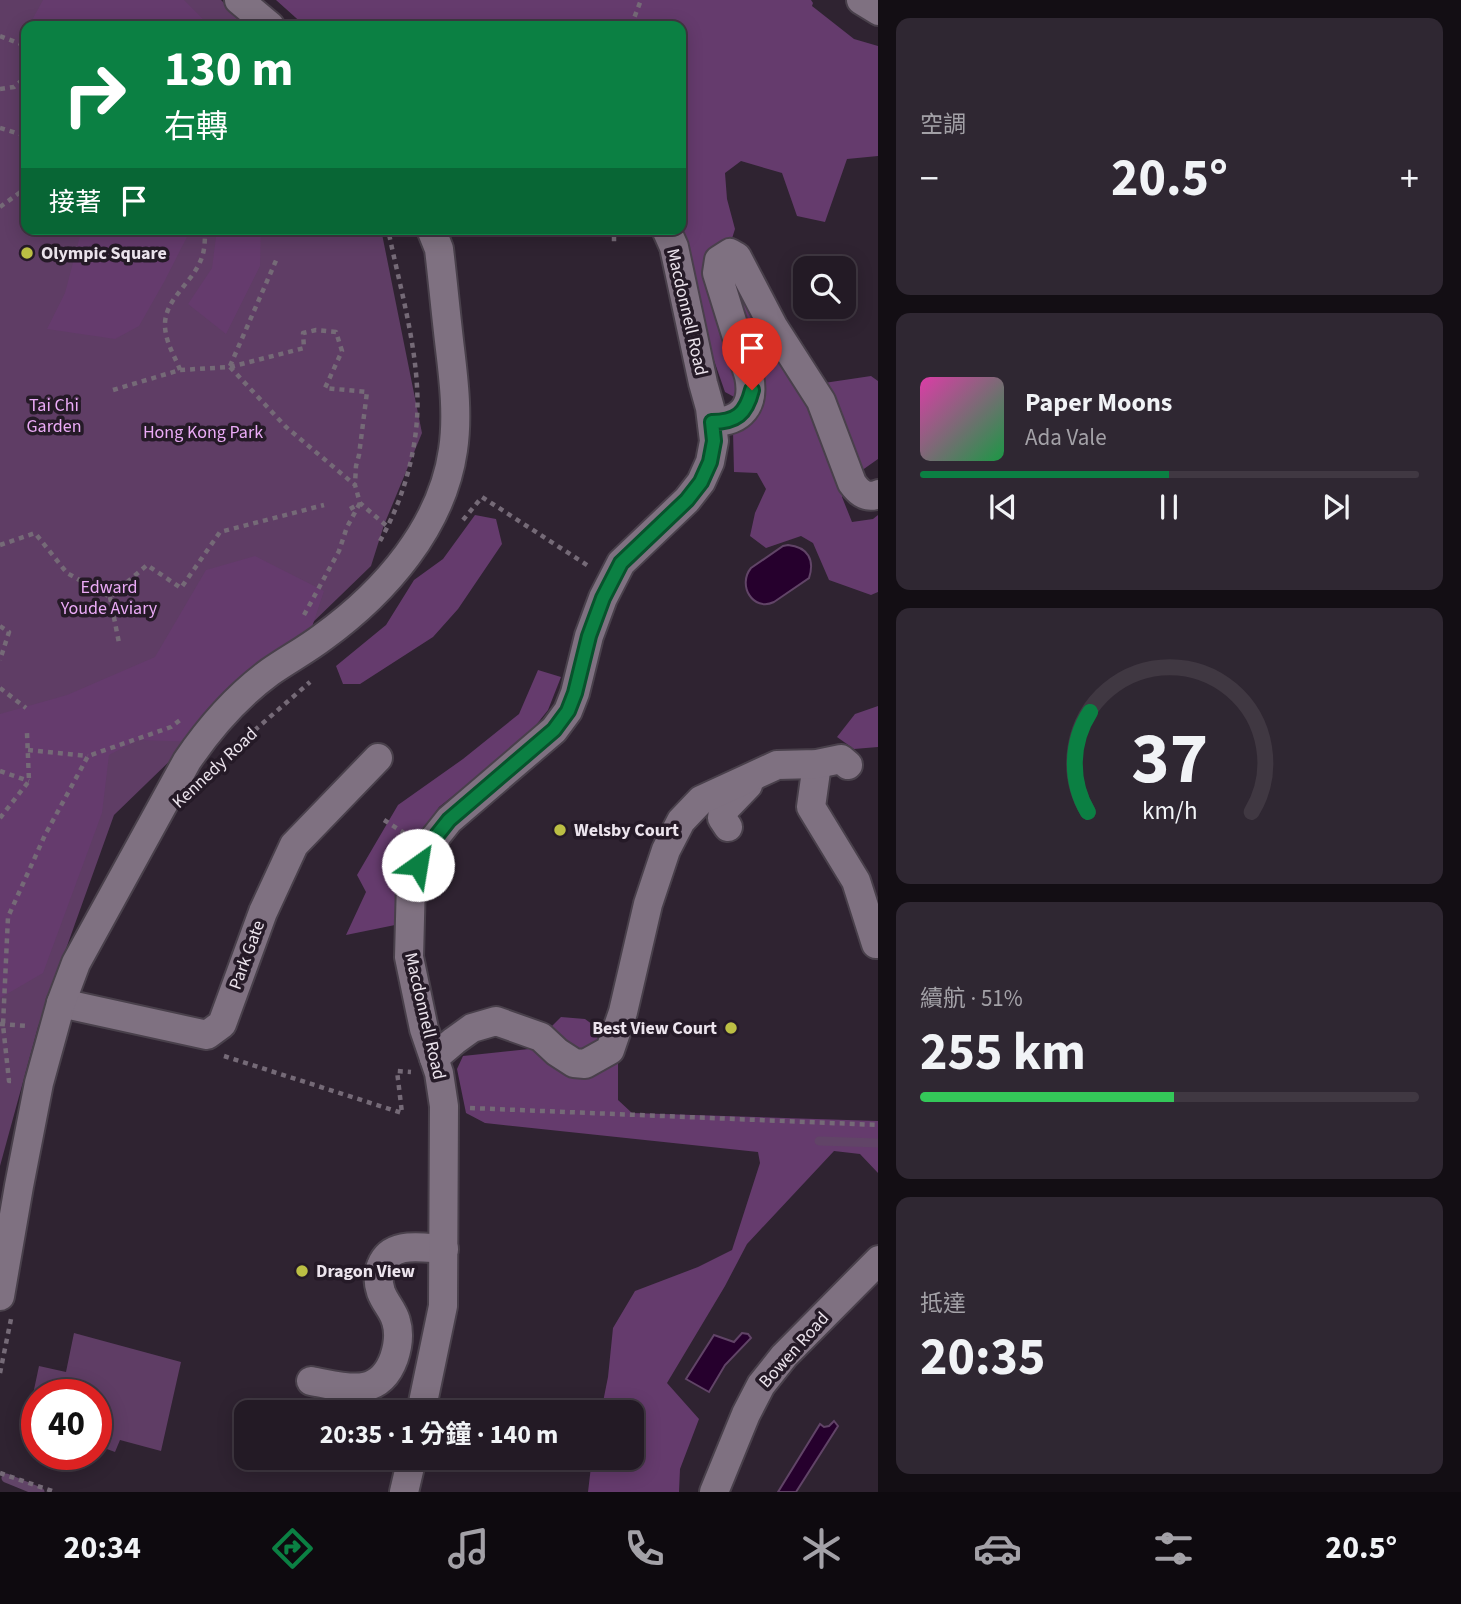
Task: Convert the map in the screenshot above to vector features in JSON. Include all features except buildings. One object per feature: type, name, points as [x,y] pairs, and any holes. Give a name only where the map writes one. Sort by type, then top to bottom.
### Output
[{"type":"street","points":[[239,0],[264,21]]},
{"type":"street","points":[[861,0],[878,11]]},
{"type":"street","name":"Macdonnell Road","points":[[423,1400],[443,1306],[444,1106],[439,1073],[428,1065],[425,1029],[409,957],[411,881],[426,849],[449,820],[554,730],[568,711],[589,636],[603,598],[621,563],[687,500],[701,482],[710,462],[714,441],[710,408],[674,247],[669,235]]},
{"type":"street","name":"Kennedy Road","points":[[6,1303],[19,1186],[39,1083],[61,1003],[76,963],[187,761],[203,738],[241,696],[270,672],[337,627],[369,599],[412,548],[428,524],[440,498],[454,448],[455,391],[439,236]]},
{"type":"street","points":[[712,422],[726,422],[739,415],[748,404],[752,390],[717,273],[719,260],[730,253],[737,257],[773,326],[821,401],[852,483],[859,493],[871,497],[878,494]]},
{"type":"street","name":"Park Gate","points":[[61,1003],[207,1035],[222,1024],[263,912],[294,845],[378,758]]},
{"type":"street","points":[[428,1065],[472,1028],[496,1021],[541,1037],[574,1063],[585,1064],[610,1050],[623,1013],[648,904],[666,850],[681,821],[701,800],[777,765],[817,764],[841,759],[848,765]]},
{"type":"street","points":[[817,764],[811,807],[856,881],[876,944]]},
{"type":"street","points":[[728,827],[722,818],[723,811],[760,773]]},
{"type":"street","points":[[311,1381],[358,1388],[373,1386],[383,1378],[389,1371],[398,1340],[395,1317],[384,1300],[378,1282],[382,1262],[396,1250],[406,1247],[444,1249]]},
{"type":"street","name":"Bowen Road","points":[[714,1492],[761,1385],[784,1356],[878,1260]]},
{"type":"street","points":[[404,1492],[409,1470]]},
{"type":"path","points":[[633,21],[641,0]]},
{"type":"path","points":[[0,36],[21,44]]},
{"type":"path","points":[[0,89],[14,87],[21,81]]},
{"type":"path","points":[[0,128],[21,134]]},
{"type":"path","points":[[0,207],[21,192]]},
{"type":"path","points":[[180,370],[166,336],[165,319],[169,306],[200,262],[205,235]]},
{"type":"path","points":[[614,235],[614,246]]},
{"type":"path","points":[[230,367],[278,256]]},
{"type":"path","points":[[113,390],[180,370],[230,367],[304,348],[303,333],[316,330],[336,332],[342,351],[325,388],[367,392],[355,485],[360,503],[388,527]]},
{"type":"path","points":[[230,367],[286,427],[355,485]]},
{"type":"path","points":[[460,524],[482,497],[591,567]]},
{"type":"path","points":[[350,509],[360,503]]},
{"type":"path","points":[[299,622],[330,569],[360,503]]},
{"type":"path","points":[[110,597],[147,565],[181,588],[220,532],[324,505]]},
{"type":"path","points":[[0,545],[35,533],[67,573],[110,597],[119,643]]},
{"type":"path","points":[[586,578],[594,561]]},
{"type":"path","points":[[0,626],[9,632],[0,660]]},
{"type":"path","name":"Kennedy Road","points":[[225,757],[318,675]]},
{"type":"path","points":[[0,688],[26,708]]},
{"type":"path","points":[[28,750],[88,756],[171,727],[182,719]]},
{"type":"path","points":[[0,818],[29,780],[27,733]]},
{"type":"path","points":[[23,1081],[9,1081],[2,1025],[8,916],[45,835],[88,756]]},
{"type":"path","points":[[0,771],[29,780]]},
{"type":"path","points":[[384,820],[413,839]]},
{"type":"path","points":[[0,961],[6,964]]},
{"type":"path","points":[[2,1025],[38,1027]]},
{"type":"path","points":[[217,1055],[402,1113],[397,1071],[428,1065]]},
{"type":"path","points":[[458,1107],[878,1125]]},
{"type":"path","points":[[0,1373],[6,1303]]},
{"type":"path","points":[[0,1473],[55,1492]]},
{"type":"green space","name":"Hong Kong Park","points":[[0,0],[221,0],[242,21],[21,21],[21,235],[382,235],[422,433],[384,525],[371,566],[114,815],[38,1027],[0,1166]]},
{"type":"green space","points":[[74,1333],[181,1362],[161,1451],[120,1440],[115,1452],[112,1451],[112,1379],[36,1379],[39,1366],[66,1372]]},
{"type":"shaded area","points":[[43,0],[184,0],[205,21],[32,21]]},
{"type":"shaded area","points":[[276,0],[811,0],[812,6],[854,39],[878,46],[878,156],[847,159],[825,222],[797,216],[782,173],[741,161],[725,173],[727,199],[735,229],[729,248],[743,387],[736,398],[725,392],[678,257],[682,235],[686,235],[686,21],[299,21]]},
{"type":"shaded area","points":[[188,235],[139,326],[115,339],[47,329],[65,293],[80,236]]},
{"type":"shaded area","points":[[216,235],[261,235],[260,266],[226,334],[188,304],[212,268]]},
{"type":"shaded area","points":[[734,279],[824,383],[871,376],[878,381],[878,459],[844,483],[842,497],[852,522],[873,519],[878,515],[878,592],[871,595],[829,580],[813,543],[801,536],[766,548],[750,536],[755,513],[766,489],[757,473],[734,472],[733,431],[756,412]]},
{"type":"shaded area","points":[[475,515],[496,519],[502,544],[458,609],[433,637],[360,684],[343,684],[336,666],[386,625],[414,580],[443,559]]},
{"type":"shaded area","points":[[788,545],[801,548],[808,555],[811,566],[809,578],[774,602],[766,604],[754,600],[749,595],[746,582],[751,568]]},
{"type":"shaded area","points":[[255,556],[324,591],[300,663],[198,742],[138,740],[109,755],[102,813],[43,973],[0,998],[0,714],[67,695],[155,657],[206,570]]},
{"type":"shaded area","points":[[538,670],[561,677],[548,710],[525,739],[439,807],[409,854],[395,925],[346,935],[366,892],[357,875],[398,805],[463,759],[519,714]]},
{"type":"shaded area","points":[[878,706],[878,747],[854,749],[837,737],[855,714]]},
{"type":"shaded area","points":[[561,1017],[585,1019],[618,1043],[618,1100],[632,1113],[878,1121],[878,1173],[860,1154],[834,1151],[747,1244],[667,1383],[699,1419],[680,1469],[679,1492],[588,1492],[591,1470],[644,1470],[644,1400],[603,1400],[613,1328],[635,1291],[698,1267],[732,1250],[760,1163],[758,1152],[485,1123],[466,1113],[457,1069],[463,1056],[529,1049]]},
{"type":"shaded area","points":[[742,1333],[751,1338],[725,1365],[709,1392],[686,1379],[714,1335],[734,1342]]},
{"type":"shaded area","points":[[834,1421],[838,1426],[796,1492],[778,1492],[820,1424],[829,1426]]},
{"type":"waterway","points":[[819,1141],[878,1143]]},
{"type":"waterway","points":[[6,1478],[40,1492]]},
{"type":"place","name":"Olympic Square","points":[[27,253]]},
{"type":"place","name":"Welsby Court","points":[[560,830]]},
{"type":"place","name":"Best View Court","points":[[731,1028]]},
{"type":"place","name":"Dragon View","points":[[302,1271]]},
{"type":"route","points":[[418,865],[426,849],[449,820],[554,730],[568,711],[589,636],[603,598],[621,563],[687,500],[701,482],[710,462],[714,441],[712,422],[726,422],[739,415],[748,404],[752,390]]},
{"type":"park label","name":"Tai Chi Garden","points":[[54,415]]},
{"type":"park label","name":"Edward Youde Aviary","points":[[109,597]]}]
